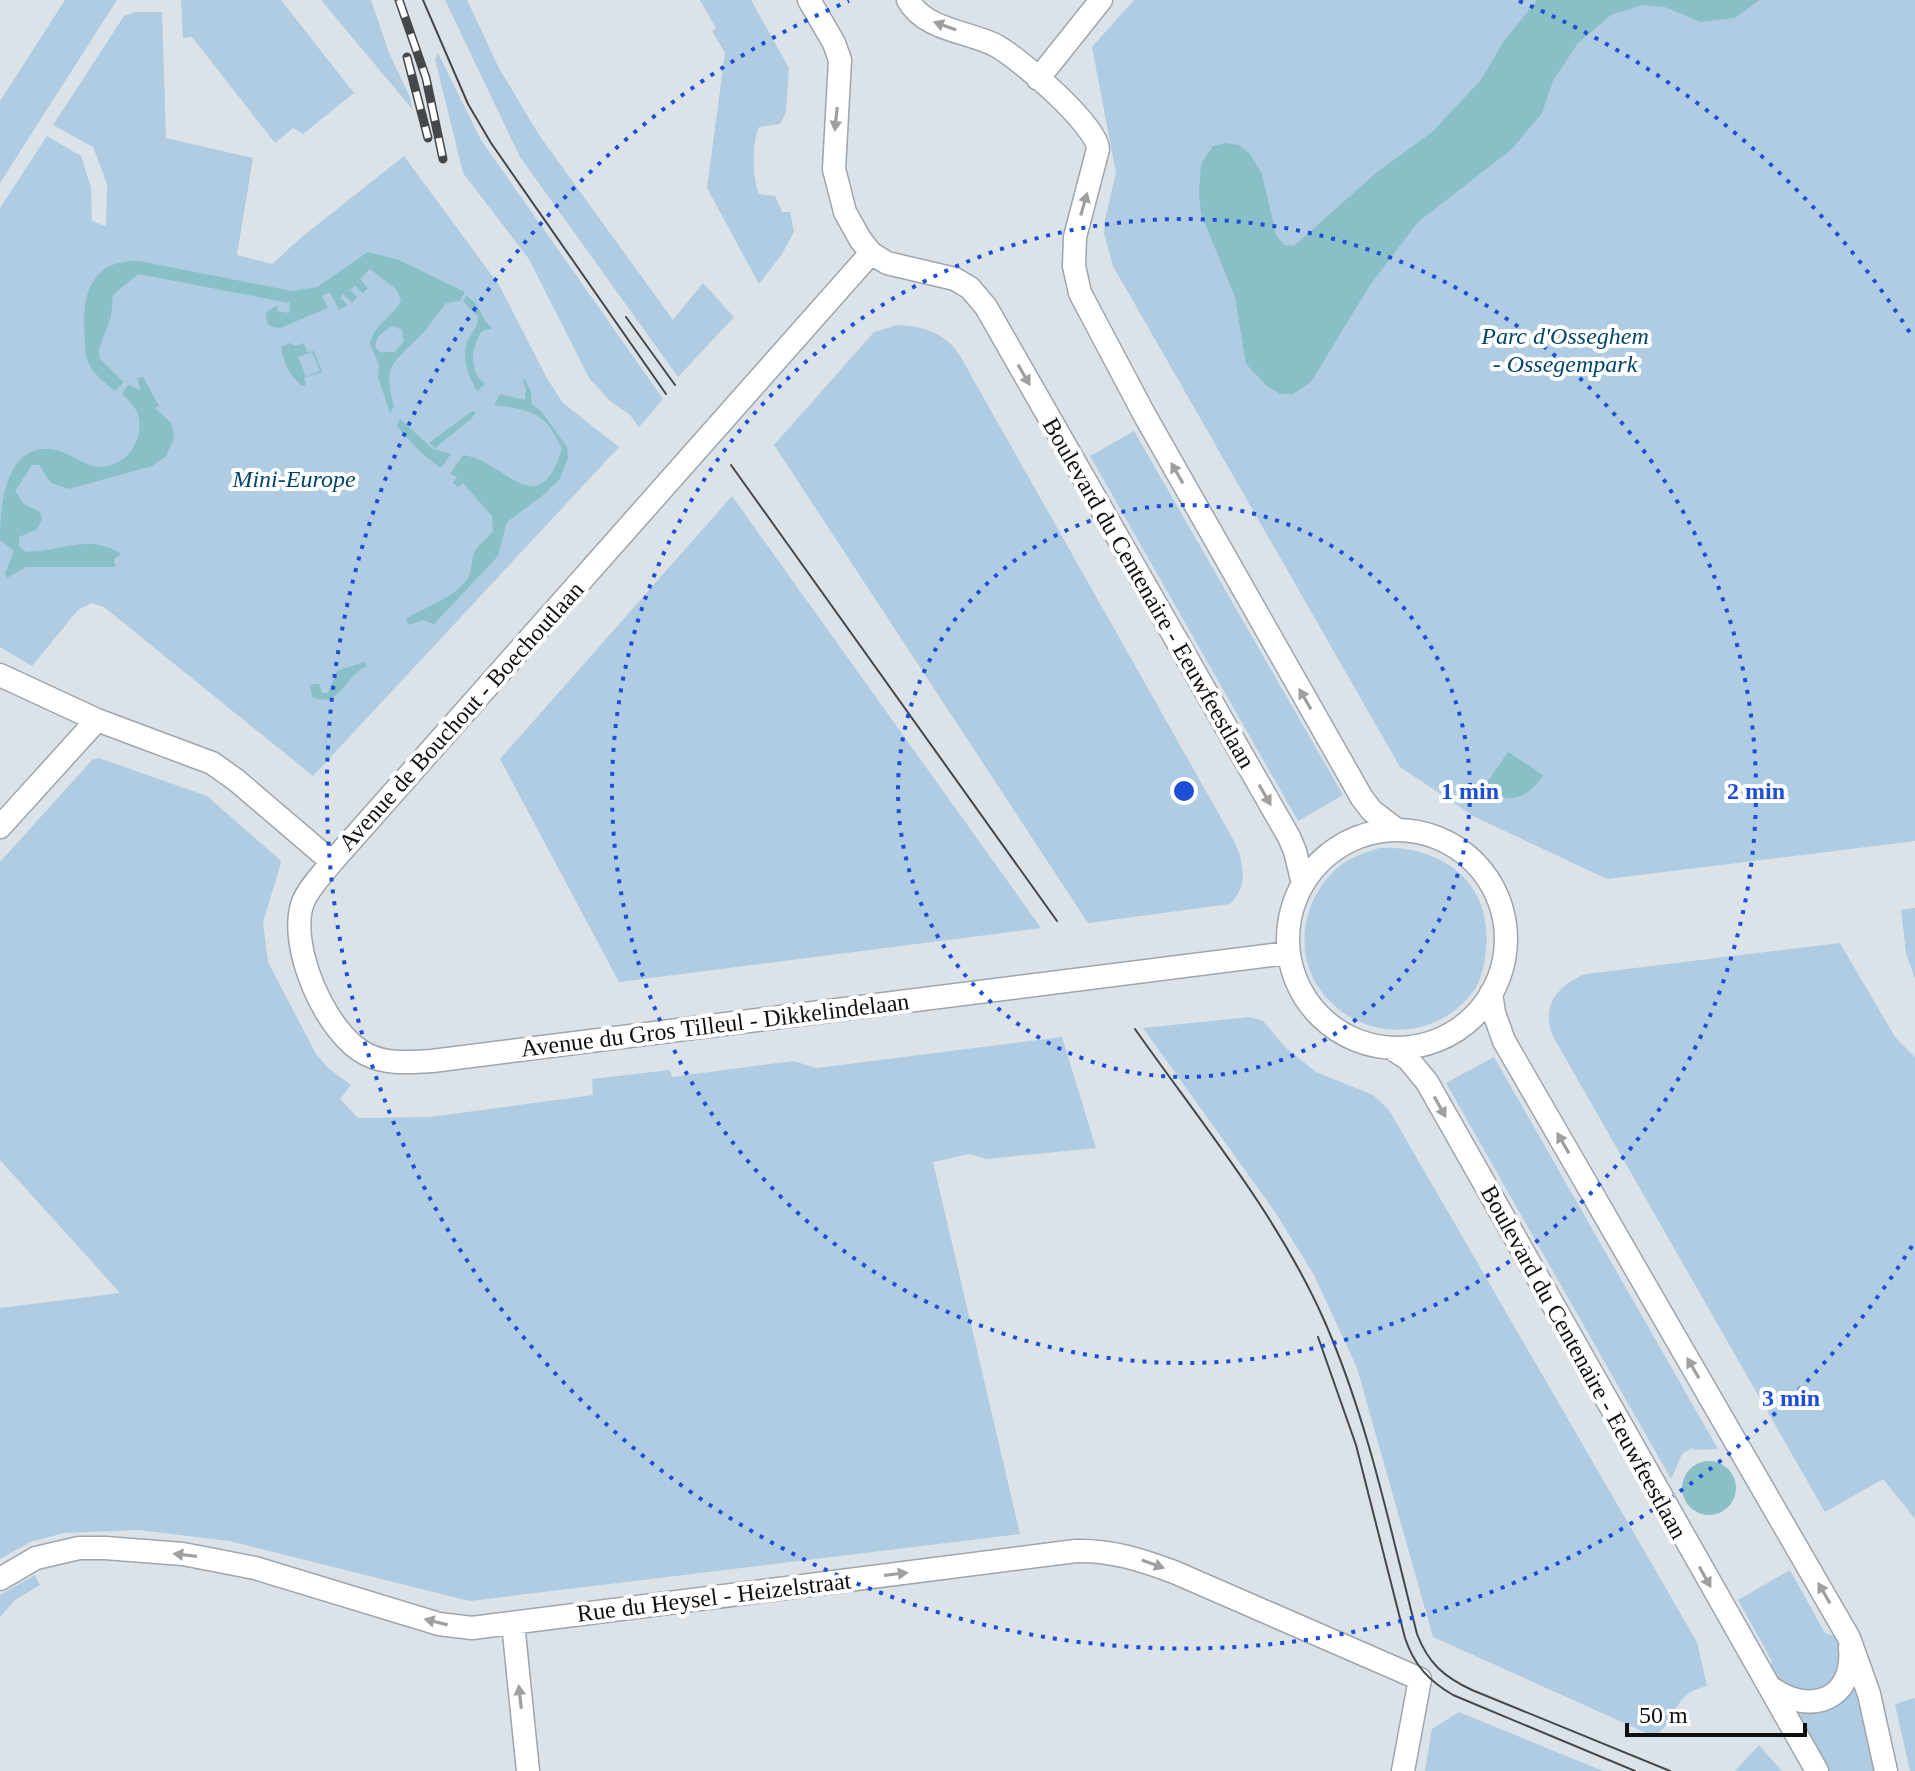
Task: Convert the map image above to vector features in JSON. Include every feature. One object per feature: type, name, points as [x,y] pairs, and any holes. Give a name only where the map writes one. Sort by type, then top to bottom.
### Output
[{"type":"street","points":[[809,0],[834,43],[841,67],[834,169],[845,212],[871,253]]},
{"type":"street","points":[[908,0],[928,20],[996,45],[1018,60],[1072,109],[1098,141],[1096,160],[1075,237],[1074,266],[1080,293],[1144,414],[1362,798],[1372,811],[1397,830]]},
{"type":"street","points":[[1038,79],[1101,0]]},
{"type":"street","name":"Boulevard du Centenaire - Eeuwfeestlaan","points":[[871,253],[903,268],[955,279],[970,288],[986,307],[1289,837],[1303,884]]},
{"type":"street","name":"Avenue de Bouchout - Boechoutlaan","points":[[0,675],[97,720],[212,763],[332,862],[871,253]]},
{"type":"street","points":[[0,827],[97,720]]},
{"type":"street","points":[[1397,830],[1434,836],[1451,844],[1474,862],[1493,887],[1502,910],[1506,939],[1500,976],[1480,1010],[1449,1035],[1421,1045],[1391,1048],[1354,1040],[1322,1019],[1299,989],[1288,953],[1290,917],[1303,884],[1320,862],[1343,844],[1360,836],[1397,830]]},
{"type":"street","name":"Avenue du Gros Tilleul - Dikkelindelaan","points":[[332,862],[302,904],[299,933],[306,968],[343,1038],[366,1054],[392,1063],[477,1055],[1288,953]]},
{"type":"street","points":[[1491,993],[1498,1028],[1508,1048],[1849,1638],[1869,1694],[1886,1771]]},
{"type":"street","name":"Boulevard du Centenaire - Eeuwfeestlaan","points":[[1391,1048],[1408,1059],[1427,1082],[1817,1771]]},
{"type":"street","name":"Rue du Heysel - Heizelstraat","points":[[0,1579],[36,1558],[57,1552],[105,1548],[183,1554],[231,1562],[446,1626],[472,1628],[1089,1551],[1128,1556],[1174,1572],[1420,1679],[1403,1771]]},
{"type":"street","points":[[513,1623],[528,1771]]},
{"type":"street","points":[[1765,1684],[1793,1701],[1809,1703],[1824,1699],[1836,1692],[1845,1681],[1851,1653],[1849,1638]]},
{"type":"green space","points":[[65,0],[117,0],[0,183],[0,101]]},
{"type":"green space","points":[[181,0],[281,0],[354,93],[303,134],[293,128],[275,143],[192,37],[183,38]]},
{"type":"green space","points":[[321,0],[371,0],[413,110]]},
{"type":"green space","points":[[445,0],[467,0],[499,68],[539,135],[673,320],[703,283],[734,317],[678,377],[520,157]]},
{"type":"green space","points":[[700,0],[751,0],[789,68],[786,112],[780,124],[759,127],[754,160],[759,194],[775,196],[782,212],[790,212],[794,232],[759,284],[707,188],[725,53],[712,31],[716,28]]},
{"type":"green space","name":"Parc d'Osseghem - Ossegempark","points":[[1134,0],[1915,0],[1915,841],[1607,879],[1475,817],[1400,767],[1113,266],[1104,233],[1116,173],[1092,47]]},
{"type":"green space","name":"Mini-Europe","points":[[135,12],[162,12],[166,138],[253,158],[237,255],[272,264],[404,156],[499,285],[563,403],[619,447],[313,776],[104,607],[91,603],[78,610],[32,666],[0,647],[0,208],[47,136],[81,156],[91,187],[92,221],[106,226],[107,184],[93,147],[53,125],[124,16]]},
{"type":"green space","points":[[438,53],[481,140],[663,399],[639,427],[589,378],[529,259],[463,173],[435,59]]},
{"type":"green space","points":[[897,325],[939,335],[959,354],[1233,839],[1243,873],[1240,889],[1230,904],[1088,923],[774,445],[874,332]]},
{"type":"green space","points":[[1134,431],[1343,795],[1298,821],[1090,456]]},
{"type":"green space","points":[[732,496],[1041,928],[619,982],[500,759]]},
{"type":"green space","points":[[99,758],[207,796],[280,860],[263,922],[268,962],[316,1054],[328,1068],[351,1085],[340,1099],[358,1118],[430,1117],[593,1095],[592,1079],[670,1070],[672,1077],[793,1061],[817,1068],[1062,1037],[1096,1148],[987,1159],[969,1154],[933,1162],[1020,1534],[470,1601],[230,1541],[138,1530],[64,1533],[30,1542],[0,1559],[0,1308],[120,1293],[0,1160],[0,862],[93,759]]},
{"type":"green space","points":[[1379,848],[1423,853],[1458,872],[1472,887],[1486,925],[1485,959],[1475,989],[1458,1008],[1417,1028],[1394,1030],[1351,1018],[1332,1004],[1317,985],[1306,956],[1306,924],[1316,894],[1336,869],[1356,856]]},
{"type":"green space","points":[[1915,908],[1915,979],[1906,953],[1901,910]]},
{"type":"green space","points":[[1840,943],[1895,1037],[1915,1057],[1915,1519],[1883,1479],[1825,1512],[1555,1040],[1549,1018],[1553,1000],[1559,992],[1586,974]]},
{"type":"green space","points":[[1250,1017],[1263,1021],[1286,1048],[1316,1072],[1373,1095],[1389,1110],[1697,1642],[1707,1686],[1692,1691],[1683,1699],[1659,1733],[1653,1736],[1433,1637],[1357,1368],[1314,1275],[1275,1212],[1143,1028]]},
{"type":"green space","points":[[1494,1057],[1718,1449],[1692,1448],[1682,1454],[1671,1479],[1446,1083]]},
{"type":"green space","points":[[1790,1570],[1825,1633],[1837,1637],[1841,1659],[1836,1675],[1830,1681],[1802,1694],[1769,1675],[1772,1661],[1738,1600]]},
{"type":"green space","points":[[35,1575],[40,1585],[15,1600],[0,1617],[0,1595]]},
{"type":"green space","points":[[1853,1685],[1857,1688],[1877,1771],[1827,1771],[1795,1712],[1812,1711]]},
{"type":"green space","points":[[1915,1698],[1915,1771],[1910,1771],[1895,1704]]},
{"type":"green space","points":[[1459,1712],[1603,1771],[1425,1771],[1432,1729]]},
{"type":"green space","points":[[1759,1745],[1782,1771],[1735,1771]]},
{"type":"shaded area","points":[[1537,0],[1759,0],[1735,18],[1700,22],[1665,7],[1642,5],[1611,15],[1578,43],[1553,81],[1542,113],[1512,149],[1418,222],[1370,285],[1311,382],[1293,394],[1280,394],[1267,386],[1246,364],[1235,297],[1201,214],[1201,164],[1213,146],[1225,143],[1239,145],[1250,154],[1262,174],[1276,235],[1284,245],[1294,246],[1376,173],[1432,132],[1481,80],[1504,41]]},
{"type":"shaded area","points":[[368,252],[399,260],[465,292],[460,301],[446,303],[393,365],[389,380],[394,406],[390,413],[378,377],[379,364],[370,344],[375,332],[401,301],[397,290],[370,269],[360,279],[368,288],[363,293],[355,286],[350,290],[357,297],[352,303],[343,294],[340,298],[348,305],[339,310],[330,292],[322,296],[328,308],[280,328],[267,323],[266,312],[278,305],[277,311],[289,313],[290,303],[138,274],[113,295],[111,317],[99,349],[100,359],[124,382],[115,391],[100,379],[87,360],[84,327],[86,300],[95,279],[112,265],[139,261],[292,291],[317,287]],"holes":[[[393,326],[402,330],[404,341],[395,352],[380,352],[375,347],[387,329]]]},
{"type":"shaded area","points":[[466,296],[475,303],[491,326],[491,329],[482,331],[475,344],[474,366],[485,384],[477,391],[465,353],[478,317],[463,301]]},
{"type":"shaded area","points":[[304,343],[307,352],[314,351],[322,372],[304,378],[306,385],[302,386],[288,369],[281,347]],"holes":[[[312,352],[320,371],[306,377],[298,357]]]},
{"type":"shaded area","points":[[143,377],[159,406],[155,408],[172,424],[174,439],[166,456],[152,466],[69,489],[51,483],[39,465],[32,465],[15,491],[24,504],[40,512],[42,520],[37,529],[19,537],[19,546],[26,552],[98,545],[121,554],[114,559],[115,567],[26,567],[7,578],[5,573],[14,551],[0,540],[0,526],[4,494],[16,465],[26,455],[39,450],[56,450],[84,463],[102,467],[118,462],[131,451],[140,427],[137,412],[122,394],[128,385],[141,390],[137,378]]},
{"type":"shaded area","points":[[523,379],[531,392],[532,405],[541,411],[567,447],[568,458],[559,480],[507,522],[498,556],[434,624],[423,620],[408,625],[406,619],[460,588],[470,574],[475,551],[493,531],[492,516],[463,483],[459,487],[453,483],[457,477],[450,474],[463,455],[478,459],[519,483],[531,486],[542,483],[553,472],[562,449],[544,421],[528,412],[494,405],[500,394],[525,400]]},
{"type":"shaded area","points":[[472,411],[476,412],[472,418],[435,448],[429,443]]},
{"type":"shaded area","points":[[400,419],[433,449],[451,454],[441,468],[402,432],[397,426]]},
{"type":"shaded area","points":[[364,662],[367,666],[359,670],[336,695],[322,700],[312,697],[310,686],[319,684],[322,693],[328,693],[337,671]]},
{"type":"shaded area","points":[[1508,752],[1543,775],[1524,795],[1508,798],[1492,792],[1485,785]]},
{"type":"shaded area","points":[[1709,1461],[1728,1469],[1736,1488],[1728,1507],[1709,1515],[1690,1507],[1682,1488],[1690,1469]]},
{"type":"tram line","points":[[423,0],[468,104],[491,143],[666,394]]},
{"type":"tram line","points":[[626,317],[675,385]]},
{"type":"tram line","points":[[731,465],[1057,921]]},
{"type":"tram line","points":[[1135,1029],[1261,1206],[1324,1320],[1366,1435],[1417,1634],[1432,1661],[1453,1680],[1472,1690],[1670,1771]]},
{"type":"tram line","points":[[1318,1337],[1356,1445],[1405,1638],[1418,1664],[1430,1678],[1453,1695],[1635,1771]]},
{"type":"railway","points":[[399,0],[426,78],[443,159]]},
{"type":"railway","points":[[407,57],[428,138]]}]
